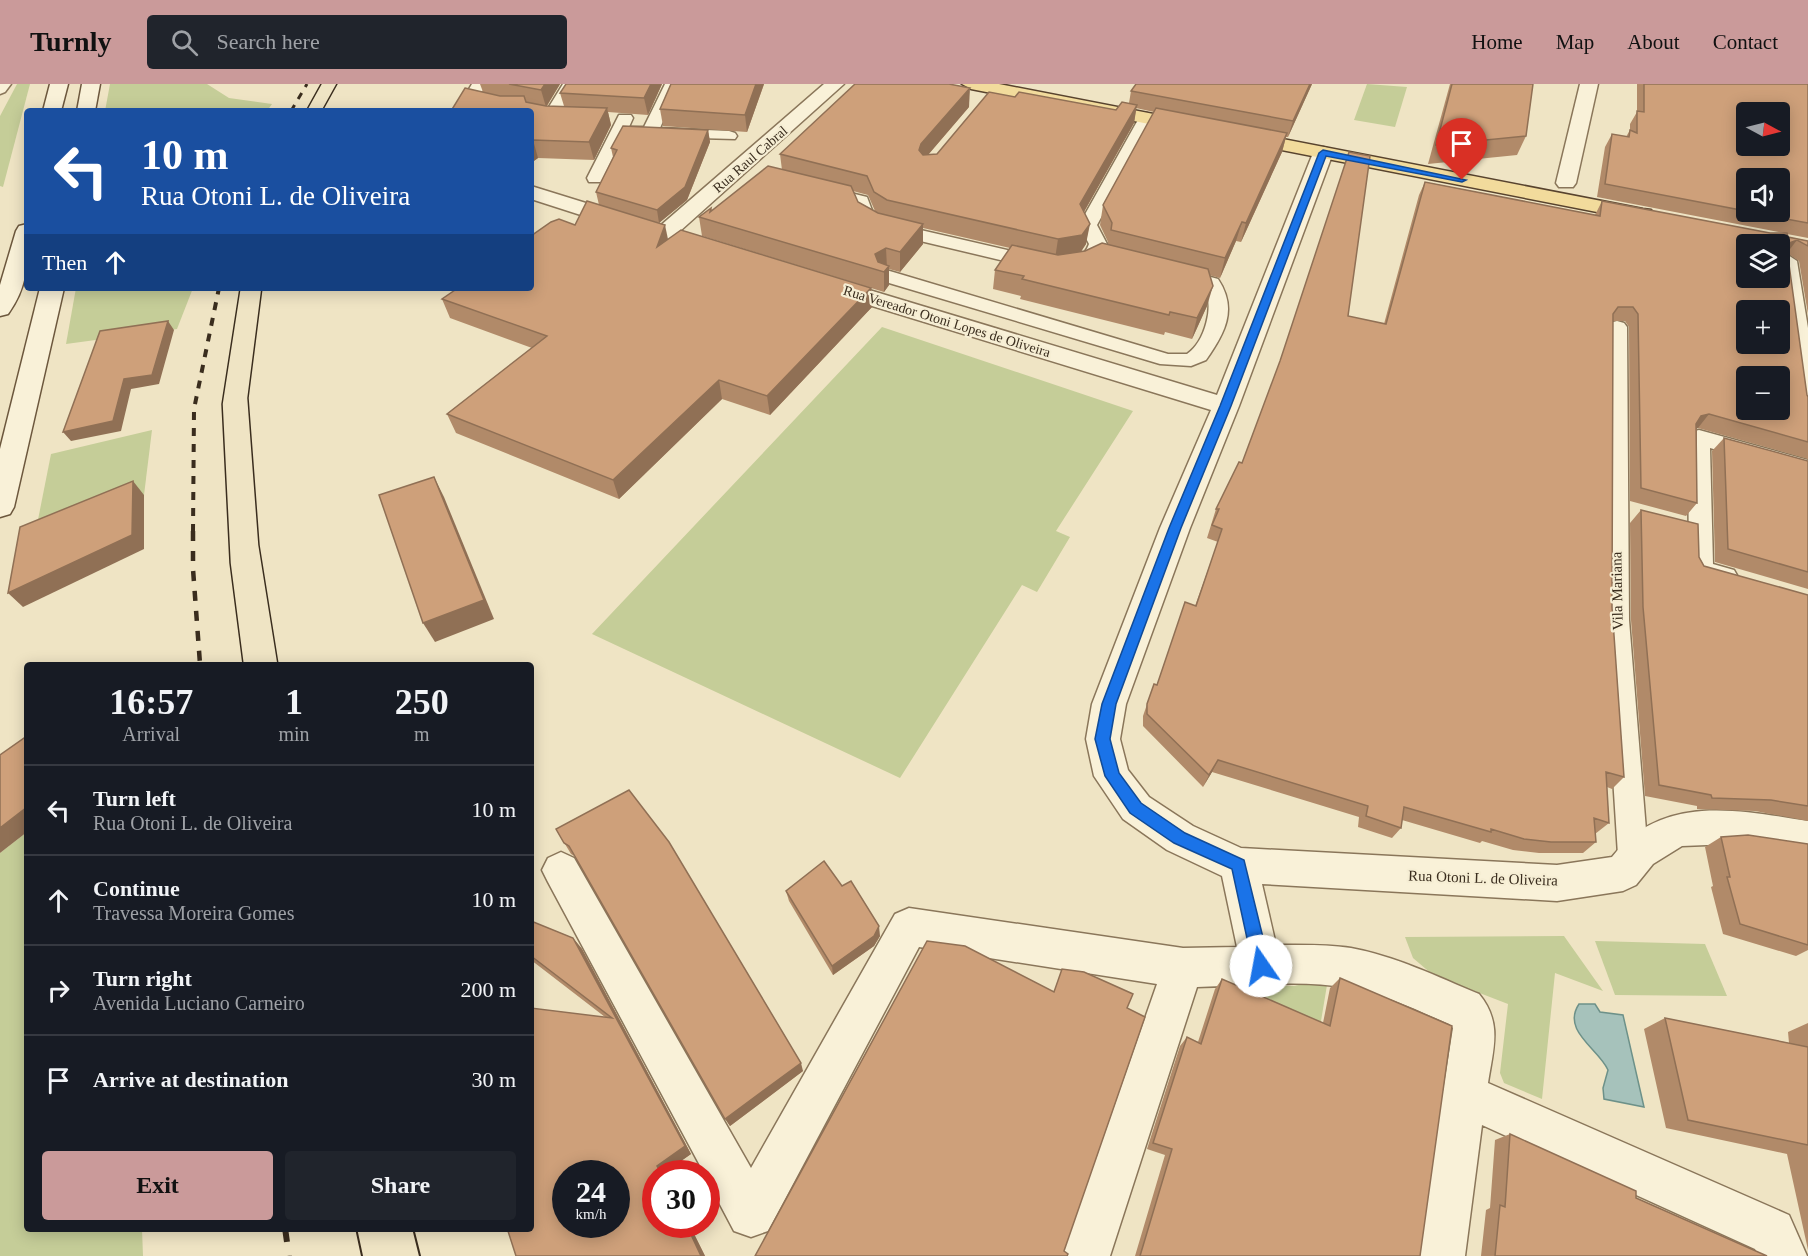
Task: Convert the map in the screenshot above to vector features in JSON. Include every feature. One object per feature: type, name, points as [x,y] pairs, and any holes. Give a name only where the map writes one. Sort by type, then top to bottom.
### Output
[{"type":"main road","points":[[971,84],[991,95],[1148,118],[1323,153],[1658,209],[1566,183],[1048,84]]},
{"type":"street","points":[[53,108],[59,84]]},
{"type":"street","points":[[87,108],[92,84]]},
{"type":"street","name":"Rua Raul Cabral","points":[[664,234],[835,84]]},
{"type":"street","points":[[1566,183],[1589,84]]},
{"type":"street","name":"Rua Otoni L. de Oliveira","points":[[1323,153],[1226,406],[1132,639],[1109,704],[1102,739],[1112,776],[1136,808],[1180,838],[1239,865],[1557,883],[1623,873],[1633,855],[1672,830],[1707,826],[1808,838]]},
{"type":"street","points":[[534,193],[730,255]]},
{"type":"street","points":[[4,304],[24,241]]},
{"type":"street","name":"Rua Vereador Otoni Lopes de Oliveira","points":[[806,278],[1226,406]]},
{"type":"street","points":[[0,503],[51,291]]},
{"type":"street","points":[[1239,865],[1261,966]]},
{"type":"street","points":[[561,870],[751,1214],[909,927],[1183,968],[1318,964],[1351,968],[1382,976],[1464,1009],[1473,1020],[1474,1031],[1441,1256]]},
{"type":"street","points":[[1086,1256],[1183,968]]},
{"type":"street","points":[[1465,1095],[1772,1232],[1783,1256]]},
{"type":"lane","points":[[0,89],[4,84]]},
{"type":"lane","points":[[479,84],[471,99],[515,108]]},
{"type":"lane","points":[[551,116],[570,84]]},
{"type":"lane","points":[[652,126],[672,84]]},
{"type":"lane","points":[[534,112],[572,117]]},
{"type":"lane","points":[[604,118],[622,125],[652,126],[729,136]]},
{"type":"lane","points":[[809,188],[861,201],[861,209],[868,219],[880,226],[1055,267],[1073,267],[1085,263],[1095,254],[1098,244],[1088,225],[1148,118]]},
{"type":"lane","points":[[595,178],[622,125]]},
{"type":"lane","points":[[1790,249],[1805,356],[1808,408]]},
{"type":"lane","points":[[1095,254],[1118,259]]},
{"type":"lane","points":[[886,276],[1167,360],[1191,360],[1199,356],[1219,319],[1218,294],[1211,283],[1165,271]]},
{"type":"lane","name":"Vila Mariana","points":[[1617,327],[1626,511],[1616,620],[1633,855]]},
{"type":"lane","points":[[1744,583],[1701,570],[1699,437],[1808,468]]},
{"type":"green space","points":[[17,84],[30,84],[3,187],[0,186],[0,116]]},
{"type":"green space","points":[[110,84],[207,84],[229,98],[272,104],[269,108],[106,108]]},
{"type":"green space","points":[[1367,84],[1407,87],[1395,127],[1354,120]]},
{"type":"green space","points":[[75,291],[192,291],[177,329],[66,344]]},
{"type":"green space","points":[[882,327],[1133,411],[1056,531],[1070,537],[1037,592],[1022,585],[900,778],[592,634]]},
{"type":"green space","points":[[152,430],[144,495],[34,540],[51,454]]},
{"type":"green space","points":[[24,834],[24,1232],[142,1232],[143,1256],[0,1256],[0,853]]},
{"type":"green space","points":[[1564,936],[1603,991],[1555,973],[1542,1099],[1504,1083],[1500,1073],[1508,1004],[1433,975],[1413,958],[1405,937]]},
{"type":"green space","points":[[1595,941],[1705,944],[1727,996],[1615,995]]},
{"type":"green space","points":[[1328,979],[1320,1027],[1231,985],[1294,986]]},
{"type":"water","points":[[1579,1004],[1595,1004],[1600,1012],[1623,1015],[1644,1107],[1604,1099],[1603,1088],[1608,1070],[1578,1031],[1575,1014]]},
{"type":"building","points":[[509,84],[545,84],[541,90]]},
{"type":"building","points":[[566,84],[651,84],[644,98],[560,93]]},
{"type":"building","points":[[671,84],[756,84],[745,115],[660,109]]},
{"type":"building","points":[[855,84],[949,84],[970,88],[921,144],[919,150],[923,155],[937,154],[989,92],[1015,97],[1019,92],[1116,110],[1122,102],[1137,105],[1080,204],[1090,224],[1082,235],[1058,239],[887,200],[874,192],[867,176],[780,154]]},
{"type":"building","points":[[1136,84],[1310,84],[1293,121],[1131,91]]},
{"type":"building","points":[[1452,84],[1533,84],[1526,136],[1436,145]]},
{"type":"building","points":[[1644,84],[1808,84],[1808,223],[1790,220],[1790,168],[1736,168],[1736,209],[1605,184],[1612,134],[1629,137],[1630,130],[1637,133],[1637,111],[1644,112]]},
{"type":"building","points":[[465,88],[500,96],[524,96],[526,102],[546,106],[607,108],[589,142],[534,140],[534,108],[453,108]]},
{"type":"building","points":[[1156,108],[1287,133],[1246,223],[1242,222],[1225,258],[1111,230],[1112,223],[1103,205]]},
{"type":"building","points":[[623,126],[708,130],[685,187],[657,210],[596,192],[617,150],[611,148]]},
{"type":"building","points":[[1349,152],[1370,156],[1348,316],[1386,324],[1425,182],[1600,216],[1602,201],[1770,233],[1787,233],[1736,234],[1736,288],[1790,288],[1790,272],[1808,397],[1808,442],[1709,414],[1701,416],[1696,424],[1697,503],[1641,488],[1638,314],[1633,307],[1618,307],[1613,314],[1612,607],[1624,777],[1606,772],[1609,823],[1594,818],[1596,842],[1551,842],[1524,839],[1404,807],[1401,828],[1366,816],[1368,806],[1218,760],[1209,775],[1147,714],[1147,704],[1154,684],[1157,685],[1185,602],[1196,606],[1222,529],[1212,525],[1219,509],[1216,509],[1239,462],[1242,463],[1280,361]]},
{"type":"building","points":[[768,166],[851,186],[858,202],[878,213],[923,224],[900,252],[886,248],[875,254],[878,262],[889,266],[884,272],[699,217],[711,208],[710,212]]},
{"type":"building","points":[[587,201],[665,225],[657,247],[681,230],[871,288],[767,396],[719,380],[613,480],[447,414],[547,336],[442,299],[454,291],[534,291],[534,234],[559,219],[575,225]]},
{"type":"building","points":[[1790,237],[1808,241],[1808,246],[1797,240],[1790,243]]},
{"type":"building","points":[[1102,243],[1208,269],[1213,286],[1197,318],[1170,312],[1169,315],[1022,279],[1024,276],[995,270],[1012,245],[1058,255],[1085,251]]},
{"type":"building","points":[[168,321],[152,375],[124,379],[113,421],[63,432],[100,331]]},
{"type":"building","points":[[1724,438],[1808,461],[1808,572],[1728,549]]},
{"type":"building","points":[[434,477],[484,600],[423,623],[379,495]]},
{"type":"building","points":[[133,481],[132,535],[8,593],[20,527]]},
{"type":"building","points":[[1641,510],[1698,524],[1699,557],[1704,566],[1808,595],[1808,806],[1771,800],[1712,798],[1711,795],[1659,785],[1643,607]]},
{"type":"building","points":[[24,738],[24,809],[0,828],[0,755]]},
{"type":"building","points":[[629,790],[669,842],[801,1063],[725,1119],[569,846],[564,843],[556,829]]},
{"type":"building","points":[[1748,835],[1808,844],[1808,945],[1740,924],[1727,877],[1730,877],[1721,837]]},
{"type":"building","points":[[824,861],[842,886],[851,881],[879,926],[874,936],[832,966],[786,891]]},
{"type":"building","points":[[534,922],[573,938],[685,1146],[665,1160],[642,1160],[642,1238],[693,1238],[701,1256],[516,1256],[508,1232],[534,1232],[534,1008],[612,1018],[534,958]]},
{"type":"building","points":[[927,941],[965,946],[1054,992],[1062,969],[1084,972],[1133,994],[1127,1008],[1145,1017],[1064,1251],[1068,1254],[1067,1256],[755,1256]]},
{"type":"building","points":[[1340,978],[1452,1026],[1420,1256],[1140,1256],[1172,1149],[1153,1143],[1187,1037],[1201,1044],[1222,979],[1330,1026]]},
{"type":"building","points":[[1665,1018],[1808,1047],[1808,1145],[1688,1120]]},
{"type":"building","points":[[1510,1134],[1636,1191],[1636,1198],[1767,1256],[1495,1256],[1500,1205],[1505,1207]]},
{"type":"tram line","points":[[308,108],[321,84]]},
{"type":"tram line","points":[[324,108],[337,84]]},
{"type":"tram line","points":[[240,291],[222,404],[230,563],[243,662]]},
{"type":"tram line","points":[[262,291],[248,398],[259,545],[278,662]]},
{"type":"tram line","points":[[357,1232],[362,1256]]},
{"type":"tram line","points":[[414,1232],[420,1256]]},
{"type":"railway","points":[[293,108],[307,84]]},
{"type":"railway","points":[[193,532],[194,409],[218,291]]},
{"type":"railway","points":[[193,532],[193,569],[200,662]]},
{"type":"railway","points":[[286,1232],[289,1256]]},
{"type":"route","points":[[1261,966],[1239,865],[1180,838],[1136,808],[1112,776],[1102,739],[1109,704],[1175,528],[1226,406],[1323,153],[1462,180]]}]
